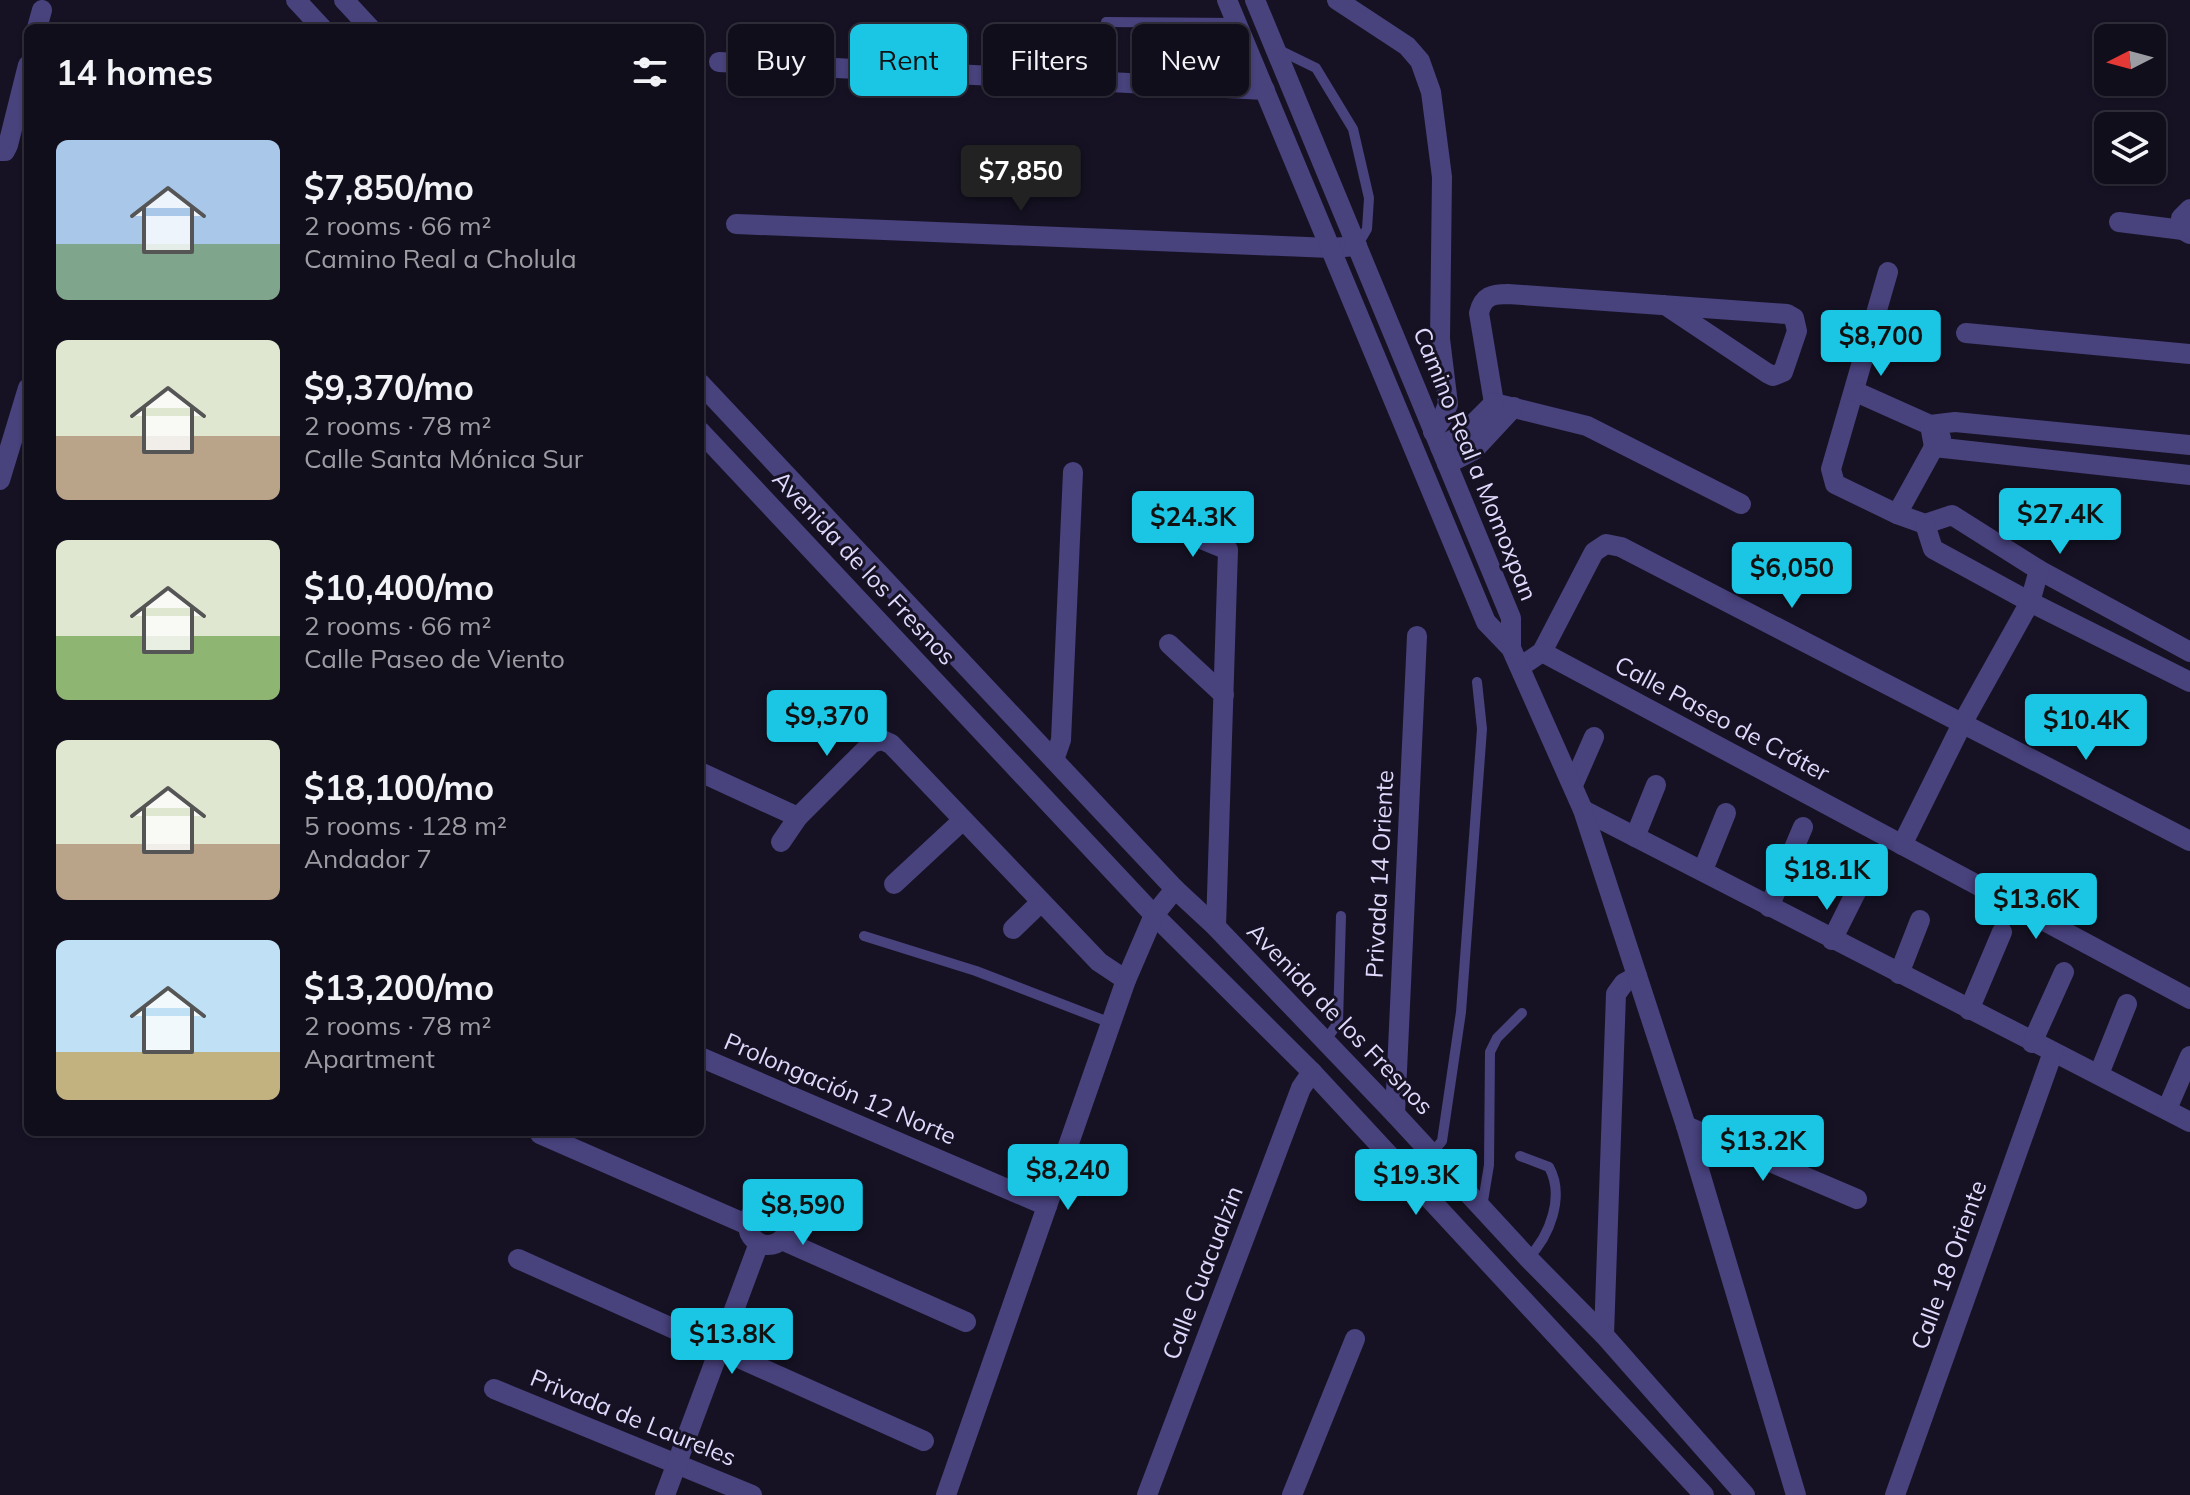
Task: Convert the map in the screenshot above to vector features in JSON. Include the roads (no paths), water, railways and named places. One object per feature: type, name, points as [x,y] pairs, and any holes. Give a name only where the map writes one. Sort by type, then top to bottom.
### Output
[{"type":"street","points":[[296,0],[318,24]]},
{"type":"street","points":[[344,0],[366,24]]},
{"type":"street","name":"Camino Real a Momoxpan","points":[[1227,0],[1486,622],[1516,658]]},
{"type":"street","name":"Camino Real a Momoxpan","points":[[1255,0],[1511,618],[1516,658]]},
{"type":"street","points":[[1337,0],[1407,46],[1420,61],[1431,92],[1442,177],[1440,339],[1448,404],[1442,419],[1440,448],[1474,450],[1504,405],[1479,313],[1481,302],[1488,296],[1508,294],[1665,305],[1787,314],[1794,318],[1797,331],[1783,372],[1773,376],[1767,373],[1665,305]]},
{"type":"street","points":[[719,62],[1265,90]]},
{"type":"street","points":[[0,151],[5,151],[8,145],[24,81]]},
{"type":"street","points":[[2119,222],[2186,232],[2181,218],[2190,209]]},
{"type":"street","points":[[736,224],[1331,248],[1357,246]]},
{"type":"street","points":[[1888,272],[1831,469],[1835,484],[1925,524],[1952,515],[2039,570],[2190,652]]},
{"type":"street","points":[[1966,333],[2190,354]]},
{"type":"street","name":"Avenida de los Fresnos","points":[[704,387],[1175,889],[1216,927],[1604,1335],[1745,1495]]},
{"type":"street","points":[[1854,391],[1930,425],[1955,422],[2190,445]]},
{"type":"street","points":[[0,480],[24,401]]},
{"type":"street","points":[[1504,405],[1587,426],[1741,504]]},
{"type":"street","points":[[1897,514],[1934,447],[1955,422]]},
{"type":"street","points":[[1930,425],[1934,447]]},
{"type":"street","name":"Avenida de los Fresnos","points":[[704,435],[1154,915],[1312,1072],[1704,1495]]},
{"type":"street","points":[[1934,447],[2190,475]]},
{"type":"street","points":[[1054,760],[1061,740],[1073,472]]},
{"type":"street","points":[[1925,524],[1933,549],[2030,602],[2190,682]]},
{"type":"street","points":[[1174,528],[1228,550],[1216,927]]},
{"type":"street","points":[[1796,1495],[1686,1126],[1583,810],[1516,658],[1542,652],[1594,552],[1606,544],[1621,547],[2190,841]]},
{"type":"street","points":[[1902,845],[1963,722],[2030,602],[2039,570]]},
{"type":"street","name":"Privada 14 Oriente","points":[[1395,1114],[1417,636]]},
{"type":"street","points":[[1169,644],[1224,695]]},
{"type":"street","name":"Calle Paseo de Cráter","points":[[1542,652],[2190,999]]},
{"type":"street","points":[[1573,785],[1594,737]]},
{"type":"street","points":[[781,842],[798,817],[872,743],[882,740],[891,744],[1099,962],[1126,980]]},
{"type":"street","points":[[704,774],[798,817]]},
{"type":"street","points":[[1635,837],[1656,785]]},
{"type":"street","points":[[1583,810],[2190,1122]]},
{"type":"street","points":[[1703,870],[1726,813]]},
{"type":"street","points":[[894,884],[963,820]]},
{"type":"street","points":[[1769,907],[1803,827]]},
{"type":"street","points":[[1832,940],[1861,882]]},
{"type":"street","points":[[946,1495],[1126,980],[1154,915],[1175,889]]},
{"type":"street","points":[[1013,929],[1041,902]]},
{"type":"street","points":[[1899,974],[1920,920]]},
{"type":"street","points":[[1969,1010],[2002,932]]},
{"type":"street","points":[[2032,1043],[2064,972]]},
{"type":"street","points":[[1604,1335],[1616,994],[1624,983],[1637,976]]},
{"type":"street","points":[[2099,1074],[2127,1004]]},
{"type":"street","name":"Calle 18 Oriente","points":[[1898,1494],[2053,1052]]},
{"type":"street","points":[[2167,1109],[2190,1056]]},
{"type":"street","name":"Prolongación 12 Norte","points":[[704,1059],[1047,1206]]},
{"type":"street","name":"Calle Cuacualzin","points":[[1147,1495],[1301,1088],[1312,1072]]},
{"type":"street","points":[[1686,1126],[1857,1199]]},
{"type":"street","points":[[545,1136],[748,1225]]},
{"type":"street","points":[[770,1205],[781,1209],[787,1218],[788,1230],[782,1240],[767,1245],[759,1243],[749,1233],[751,1214],[759,1206],[770,1205]]},
{"type":"street","points":[[782,1240],[966,1322]]},
{"type":"street","points":[[665,1495],[759,1243]]},
{"type":"street","points":[[518,1259],[924,1441]]},
{"type":"street","points":[[1292,1495],[1355,1339]]},
{"type":"street","name":"Privada de Laureles","points":[[494,1389],[752,1495]]},
{"type":"lane","points":[[1106,22],[1237,23]]},
{"type":"lane","points":[[1275,48],[1316,68],[1353,129],[1369,198],[1367,229],[1357,246]]},
{"type":"lane","points":[[1432,1153],[1442,1141],[1461,1012],[1482,729],[1477,682]]},
{"type":"lane","points":[[1325,1041],[1338,1023],[1341,916]]},
{"type":"lane","points":[[864,936],[976,971],[1111,1023]]},
{"type":"lane","points":[[1482,1209],[1489,1165],[1490,1052],[1497,1038],[1522,1013]]},
{"type":"lane","points":[[1520,1156],[1549,1167],[1556,1179],[1557,1199],[1541,1245],[1528,1258]]}]
